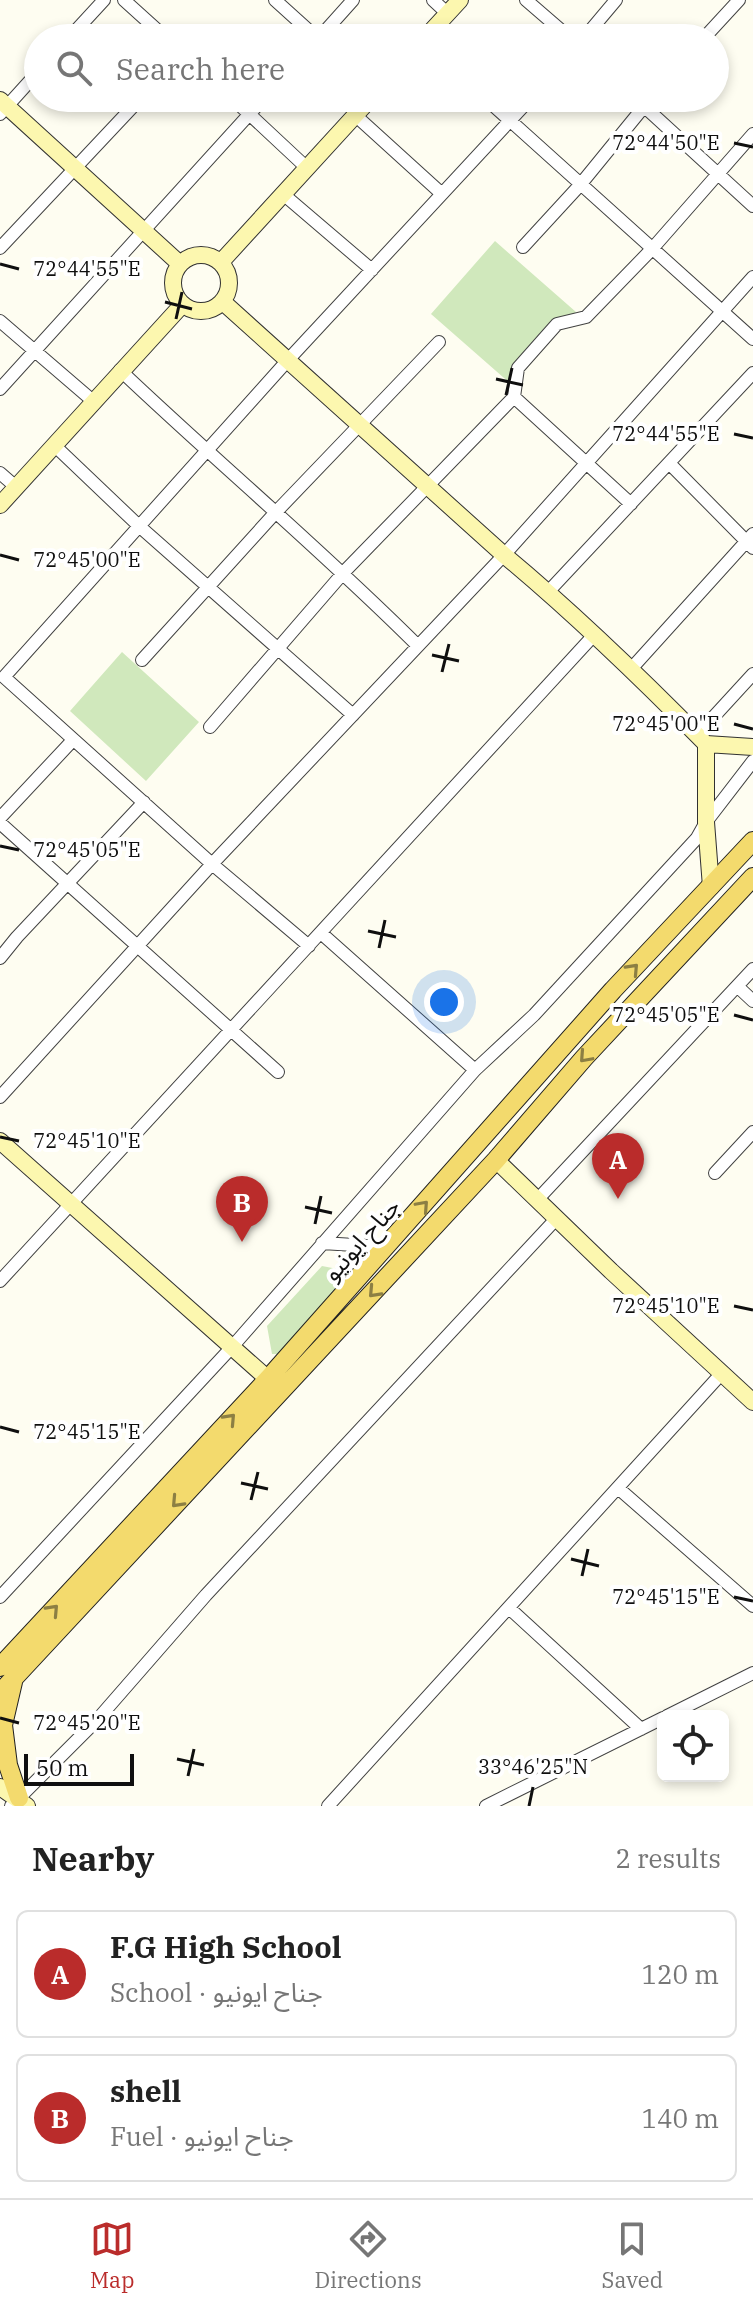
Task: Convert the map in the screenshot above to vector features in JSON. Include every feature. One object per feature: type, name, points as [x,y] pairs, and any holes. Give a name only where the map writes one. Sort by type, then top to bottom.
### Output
[{"type":"main road","name":"جناح ایونیو","points":[[0,1693],[7,1673],[613,990],[753,841]]},
{"type":"main road","name":"جناح ایونیو","points":[[7,1673],[496,1160],[584,1058],[753,877]]},
{"type":"main road","points":[[7,1673],[3,1725],[8,1765],[19,1803]]},
{"type":"main road","points":[[0,1790],[19,1803]]},
{"type":"street","points":[[82,24],[104,0]]},
{"type":"street","points":[[124,0],[151,24]]},
{"type":"street","points":[[275,0],[302,24]]},
{"type":"street","points":[[331,24],[353,0]]},
{"type":"street","points":[[433,0],[447,13]]},
{"type":"street","points":[[437,24],[460,0]]},
{"type":"street","points":[[526,0],[554,24]]},
{"type":"street","points":[[596,24],[616,0]]},
{"type":"street","points":[[717,24],[739,0]]},
{"type":"street","points":[[24,86],[2,107],[75,168],[180,264]]},
{"type":"street","points":[[0,248],[128,112]]},
{"type":"street","points":[[221,262],[358,112]]},
{"type":"street","points":[[499,112],[753,339]]},
{"type":"street","points":[[309,946],[212,864],[4,677],[288,360],[518,112]]},
{"type":"street","points":[[523,247],[580,185],[635,112]]},
{"type":"street","points":[[654,112],[753,206]]},
{"type":"street","points":[[0,389],[249,114],[307,168]]},
{"type":"street","points":[[355,115],[442,194]]},
{"type":"street","points":[[210,727],[344,572],[429,488],[514,397],[518,368],[557,324],[586,317],[652,249],[753,134]]},
{"type":"street","points":[[283,194],[372,270]]},
{"type":"street","points":[[196,255],[205,255],[221,262],[229,274],[230,289],[223,302],[203,312],[182,305],[173,289],[175,272],[180,264],[196,255]]},
{"type":"street","points":[[0,1097],[212,864],[504,555],[753,277]]},
{"type":"street","points":[[223,302],[548,592],[701,740],[753,747]]},
{"type":"street","points":[[0,505],[182,305]]},
{"type":"street","points":[[0,321],[93,401]]},
{"type":"street","points":[[142,660],[276,512],[439,342]]},
{"type":"street","points":[[120,370],[206,452],[344,572],[418,646]]},
{"type":"street","points":[[548,592],[753,373]]},
{"type":"street","points":[[514,397],[631,504]]},
{"type":"street","points":[[54,445],[139,526],[353,715]]},
{"type":"street","points":[[631,669],[751,541],[669,463]]},
{"type":"street","points":[[0,473],[16,487]]},
{"type":"street","points":[[0,1281],[594,635]]},
{"type":"street","points":[[711,887],[701,740],[753,674]]},
{"type":"street","points":[[73,740],[0,820],[278,1072]]},
{"type":"street","points":[[0,1597],[232,1347],[475,1070],[534,1015],[697,838],[753,761]]},
{"type":"street","points":[[0,958],[144,802]]},
{"type":"street","points":[[321,933],[475,1070]]},
{"type":"street","points":[[537,1200],[753,969]]},
{"type":"street","points":[[737,986],[753,1001]]},
{"type":"street","points":[[715,1173],[753,1132]]},
{"type":"street","points":[[0,1141],[268,1379]]},
{"type":"street","points":[[496,1160],[753,1402]]},
{"type":"street","points":[[0,1772],[19,1803],[97,1720],[206,1595],[556,1219]]},
{"type":"street","points":[[322,1243],[386,1247]]},
{"type":"street","points":[[328,1806],[722,1373]]},
{"type":"street","points":[[618,1488],[753,1606]]},
{"type":"street","points":[[509,1608],[641,1729]]},
{"type":"street","points":[[679,1710],[753,1673]]},
{"type":"street","points":[[486,1806],[657,1721]]},
{"type":"green space","points":[[495,241],[576,312],[512,385],[431,314]]},
{"type":"green space","points":[[122,652],[199,722],[146,781],[70,711]]},
{"type":"green space","points":[[322,1266],[348,1271],[353,1275],[280,1354],[272,1354],[267,1326]]},
{"type":"place","name":"F.G High School","points":[[618,1199]]},
{"type":"place","name":"shell","points":[[242,1242]]}]
